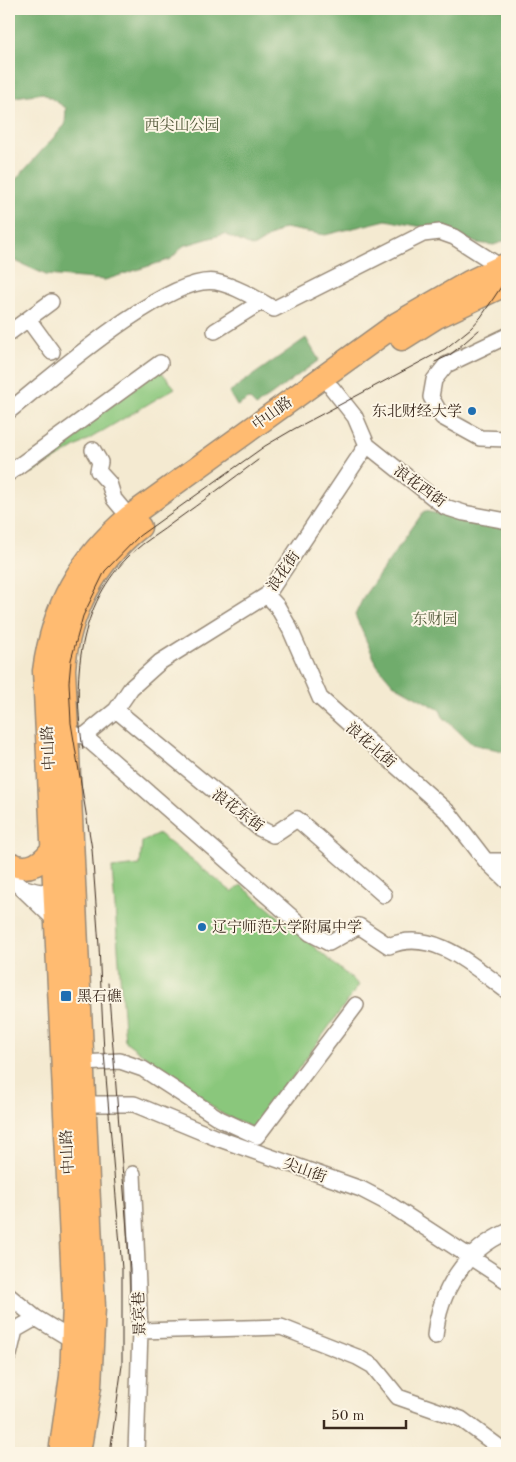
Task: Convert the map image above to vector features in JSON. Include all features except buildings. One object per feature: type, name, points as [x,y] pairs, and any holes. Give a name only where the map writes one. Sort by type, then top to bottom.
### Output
[{"type":"highway","name":"中山路","points":[[79,1453],[90,1386],[94,1324],[73,863],[76,735],[66,651],[79,607],[99,571],[124,541],[138,529],[406,336],[437,318],[505,272]]},
{"type":"highway","name":"中山路","points":[[60,1453],[74,1341],[74,1304],[52,902],[52,847],[44,671],[47,648],[63,600],[73,580],[99,544],[128,518],[384,333],[430,303],[505,272]]},
{"type":"highway","points":[[12,871],[19,867],[33,866],[46,858],[52,847]]},
{"type":"highway","points":[[52,902],[65,922],[69,982],[80,1004]]},
{"type":"street","points":[[9,411],[138,310],[183,287],[214,282],[274,309],[423,234],[440,232],[454,237],[505,272]]},
{"type":"street","points":[[9,333],[51,302]]},
{"type":"street","points":[[216,331],[261,302]]},
{"type":"street","points":[[28,319],[52,352]]},
{"type":"street","points":[[507,336],[446,365],[434,380],[431,397],[442,418],[480,438],[507,439]]},
{"type":"street","points":[[9,473],[160,363]]},
{"type":"street","points":[[332,388],[355,417],[367,445]]},
{"type":"street","name":"浪花西街","points":[[367,445],[445,507],[464,513],[507,521]]},
{"type":"street","name":"浪花街","points":[[76,735],[116,710],[131,688],[160,662],[267,595],[367,445]]},
{"type":"street","points":[[93,450],[100,462],[98,471],[109,483],[114,499],[128,518]]},
{"type":"street","name":"浪花北街","points":[[267,595],[277,606],[290,629],[320,698],[449,813],[486,860],[507,880]]},
{"type":"street","name":"浪花东街","points":[[116,710],[258,828],[273,835],[297,818],[384,895]]},
{"type":"street","points":[[76,735],[310,934],[329,943],[359,926],[388,946],[413,941],[430,943],[451,951],[507,991]]},
{"type":"street","points":[[486,860],[507,861]]},
{"type":"street","points":[[52,902],[69,874],[73,863]]},
{"type":"street","points":[[12,871],[52,902]]},
{"type":"street","points":[[12,871],[52,902]]},
{"type":"street","points":[[12,871],[52,902]]},
{"type":"street","points":[[82,1063],[120,1062],[144,1068],[220,1119],[257,1136],[356,1006]]},
{"type":"street","name":"尖山街","points":[[85,1104],[134,1104],[222,1140],[361,1189],[386,1202],[507,1282]]},
{"type":"street","name":"景宾巷","points":[[133,1174],[140,1331],[136,1453]]},
{"type":"street","points":[[435,1336],[437,1316],[450,1283],[469,1258],[497,1236],[507,1232]]},
{"type":"street","points":[[9,1296],[36,1318],[74,1341]]},
{"type":"street","points":[[9,1355],[16,1330],[36,1318]]},
{"type":"street","points":[[140,1331],[281,1327],[357,1357],[373,1366],[398,1396],[461,1419],[507,1453]]},
{"type":"green space","name":"西尖山公园","points":[[9,9],[507,9],[507,240],[494,245],[476,243],[453,233],[386,220],[325,235],[284,228],[253,247],[224,234],[183,246],[171,259],[105,280],[46,275],[11,259],[9,261],[9,187],[65,125],[66,108],[43,93],[15,97],[9,104]]},
{"type":"green space","points":[[306,338],[319,360],[256,406],[249,399],[237,406],[229,392]]},
{"type":"green space","points":[[159,369],[175,388],[32,473],[30,469]]},
{"type":"green space","name":"东财园","points":[[424,511],[507,527],[507,752],[472,744],[443,717],[440,710],[393,684],[377,665],[355,615],[364,596]]},
{"type":"green space","name":"辽宁师范大学附属中学","points":[[159,834],[232,892],[241,885],[359,985],[255,1129],[224,1115],[125,1041],[112,868],[140,865],[142,842]]},
{"type":"tram line","points":[[110,1453],[122,1365],[122,1269],[104,1053],[92,849],[71,723],[69,682],[71,660],[83,616],[105,571],[139,536],[265,446],[445,349],[471,328],[481,317],[507,278]]},
{"type":"tram line","points":[[435,362],[450,355],[479,330]]},
{"type":"tram line","points":[[83,749],[78,696],[79,670],[89,619],[100,596],[114,573],[132,553],[258,460]]},
{"type":"tram line","points":[[108,983],[130,1269],[130,1304]]},
{"type":"place","name":"东北财经大学","points":[[472,411]]},
{"type":"place","name":"辽宁师范大学附属中学","points":[[202,927]]},
{"type":"place","name":"黑石礁","points":[[66,996]]}]
